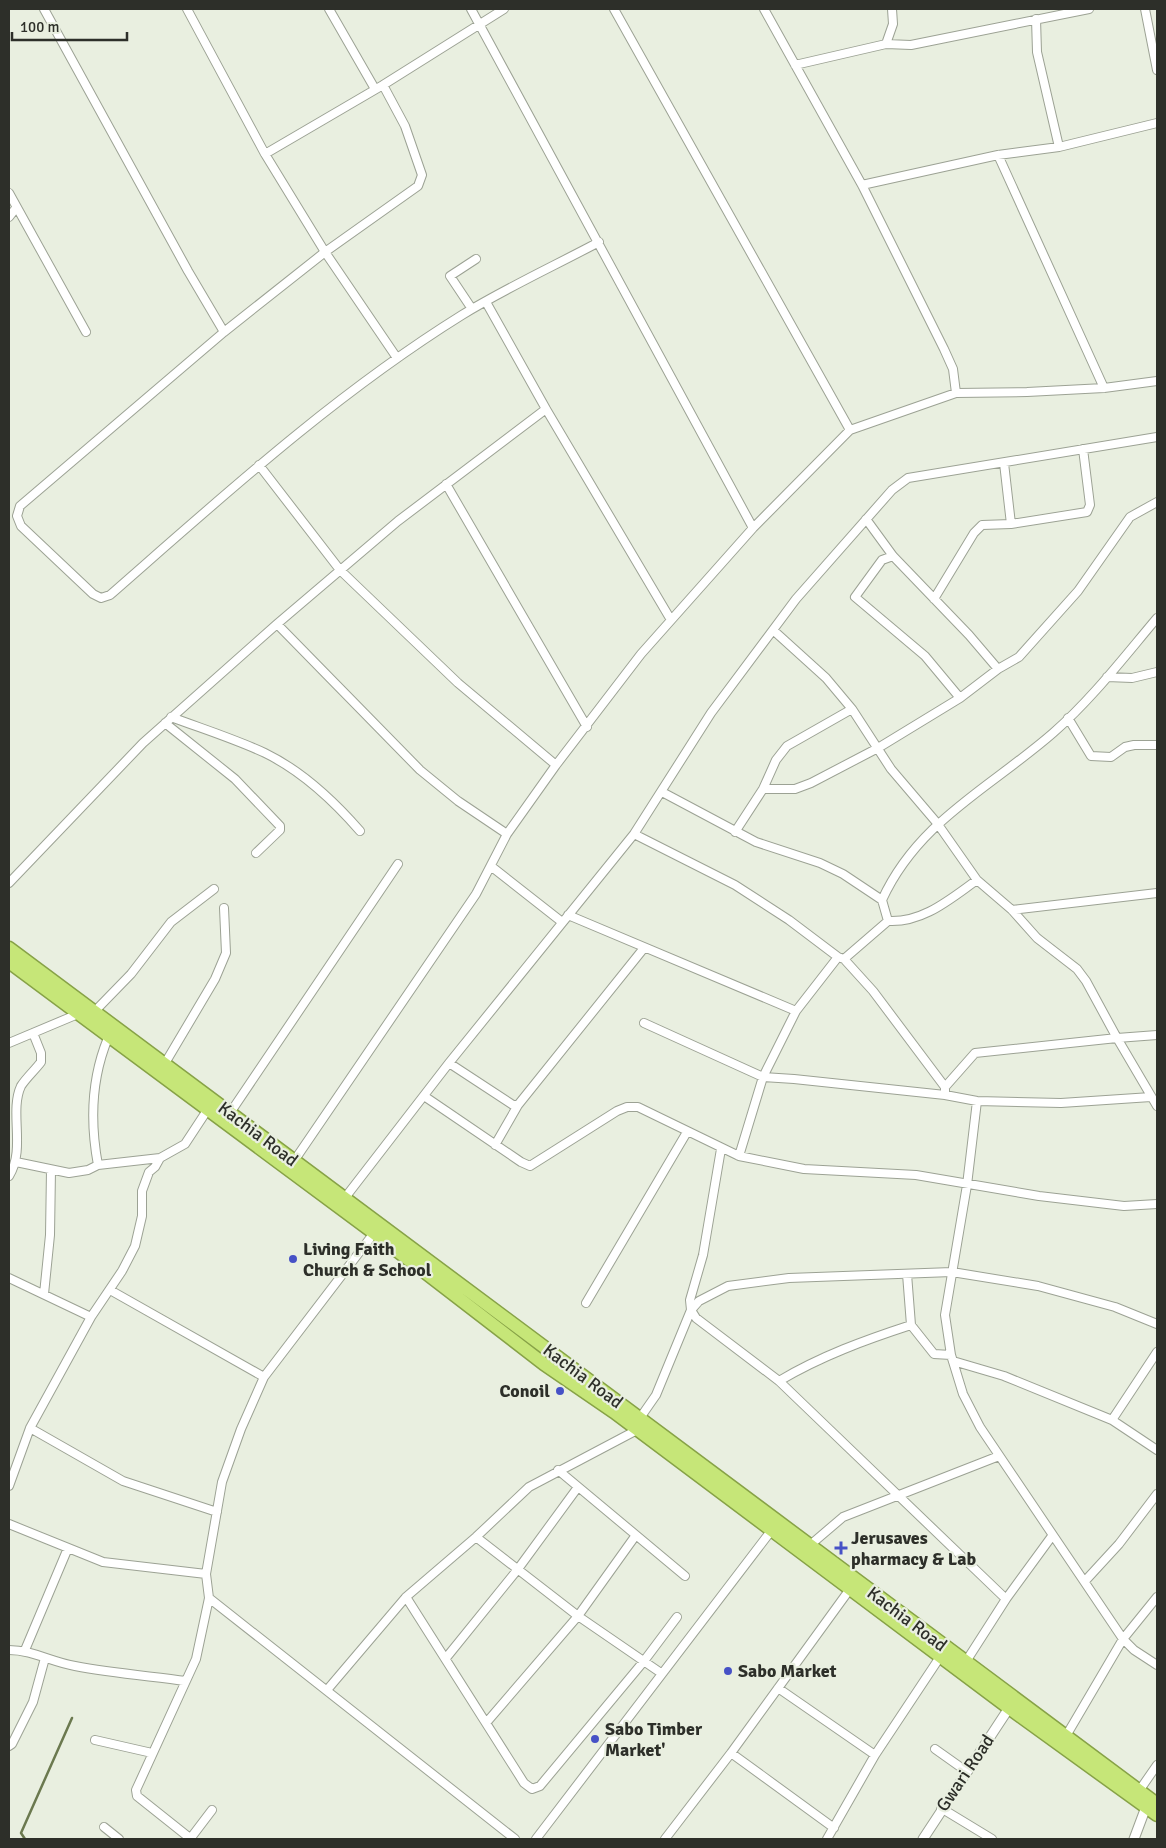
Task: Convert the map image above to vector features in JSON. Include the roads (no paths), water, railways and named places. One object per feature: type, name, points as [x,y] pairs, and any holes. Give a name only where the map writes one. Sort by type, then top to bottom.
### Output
[{"type":"highway","name":"Kachia Road","points":[[9,948],[344,1198],[617,1408],[809,1546],[1140,1791],[1152,1805],[1157,1815]]},
{"type":"highway","name":"Kachia Road","points":[[9,962],[108,1038],[374,1233],[544,1364],[617,1408]]},
{"type":"highway","name":"Kachia Road","points":[[639,1424],[771,1530],[940,1657],[1009,1708],[1152,1805]]},
{"type":"street","points":[[44,9],[224,332]]},
{"type":"street","points":[[187,9],[265,154],[325,252],[397,358]]},
{"type":"street","points":[[329,9],[405,126],[422,175],[422,181],[418,186],[325,252],[224,332],[20,506],[17,516],[21,526],[93,594],[101,598],[110,595],[259,465],[397,358],[472,310],[599,242]]},
{"type":"street","points":[[471,9],[599,242],[752,528]]},
{"type":"street","points":[[265,154],[379,87],[504,9]]},
{"type":"street","points":[[614,9],[850,430]]},
{"type":"street","points":[[764,9],[862,185],[953,369],[956,393]]},
{"type":"street","points":[[886,44],[894,24],[892,9]]},
{"type":"street","points":[[795,65],[886,44],[911,45],[1089,9]]},
{"type":"street","points":[[1145,9],[1157,70]]},
{"type":"street","points":[[1036,19],[1037,52],[1059,147]]},
{"type":"street","points":[[862,185],[998,154],[1059,147],[1157,123]]},
{"type":"street","points":[[998,154],[1104,388]]},
{"type":"street","points":[[9,193],[86,332]]},
{"type":"street","points":[[9,217],[16,208]]},
{"type":"street","points":[[472,310],[450,276],[476,259]]},
{"type":"street","points":[[486,302],[546,409],[671,620]]},
{"type":"street","points":[[294,1161],[396,1014],[492,866],[507,834],[556,765],[587,727],[641,654],[752,528],[850,430],[956,393],[1104,388],[1157,381]]},
{"type":"street","points":[[9,883],[143,743],[168,720],[398,521],[546,409]]},
{"type":"street","points":[[344,1198],[449,1063],[634,834],[711,713],[796,598],[892,490],[908,478],[1157,437]]},
{"type":"street","points":[[934,598],[974,533],[982,524],[1011,524],[1087,512],[1090,505],[1083,450]]},
{"type":"street","points":[[1004,463],[1011,524]]},
{"type":"street","points":[[259,465],[340,570],[458,684],[556,765]]},
{"type":"street","points":[[446,484],[587,727]]},
{"type":"street","points":[[763,788],[795,789],[811,783],[878,748],[960,698],[998,669],[1019,657],[1078,591],[1130,517],[1157,502]]},
{"type":"street","points":[[866,519],[893,556],[969,635],[998,669]]},
{"type":"street","points":[[893,556],[882,560],[855,597],[924,656],[960,698]]},
{"type":"street","points":[[882,900],[904,861],[937,823],[1054,732],[1107,677],[1157,618]]},
{"type":"street","points":[[277,624],[420,770],[458,801],[507,834]]},
{"type":"street","points":[[773,630],[826,678],[852,709],[878,748],[922,807],[937,823],[977,880],[1012,910],[1037,938],[1082,975],[1157,1106]]},
{"type":"street","points":[[1107,677],[1132,678],[1157,672]]},
{"type":"street","points":[[735,832],[763,788],[776,760],[787,746],[852,709]]},
{"type":"street","points":[[1068,718],[1091,756],[1111,757],[1124,747],[1157,745]]},
{"type":"street","points":[[168,720],[266,754],[304,777],[338,806],[360,831]]},
{"type":"street","points":[[168,720],[235,779],[280,826],[276,836],[256,853]]},
{"type":"street","points":[[662,792],[756,842],[820,863],[842,874],[882,900],[888,921]]},
{"type":"street","points":[[634,834],[735,885],[789,920],[841,958],[873,991],[945,1087],[945,1095]]},
{"type":"street","points":[[230,1113],[398,864]]},
{"type":"street","points":[[492,866],[562,922]]},
{"type":"street","points":[[739,1156],[763,1077],[796,1011],[841,958],[888,921],[899,922],[931,912],[977,880]]},
{"type":"street","points":[[95,1012],[131,974],[171,922],[214,889]]},
{"type":"street","points":[[1012,910],[1157,893]]},
{"type":"street","points":[[164,1065],[215,978],[226,953],[224,908]]},
{"type":"street","points":[[568,915],[796,1011]]},
{"type":"street","points":[[495,1145],[518,1104],[644,948]]},
{"type":"street","points":[[9,1043],[78,1014]]},
{"type":"street","points":[[644,1023],[763,1077],[794,1078],[945,1095],[977,1101],[1060,1103],[1151,1097]]},
{"type":"street","points":[[9,1176],[16,1162],[13,1148],[21,1086],[41,1062],[41,1053],[33,1033]]},
{"type":"street","points":[[945,1087],[975,1053],[1157,1035]]},
{"type":"street","points":[[98,1166],[93,1143],[92,1108],[96,1076],[108,1038]]},
{"type":"street","points":[[449,1063],[513,1104],[518,1104]]},
{"type":"street","points":[[424,1096],[495,1145],[530,1166],[627,1107],[638,1107],[721,1149],[739,1156],[804,1169],[916,1175],[1039,1196],[1124,1206],[1157,1204]]},
{"type":"street","points":[[977,1101],[967,1185],[945,1315],[952,1358],[963,1394],[999,1456],[1123,1639],[1134,1650],[1157,1665]]},
{"type":"street","points":[[16,1162],[51,1170],[78,1172],[98,1166],[160,1158],[186,1144],[208,1110]]},
{"type":"street","points":[[586,1303],[687,1132]]},
{"type":"street","points":[[721,1149],[703,1255],[690,1300],[691,1310],[696,1318],[779,1382],[1006,1598]]},
{"type":"street","points":[[9,1486],[30,1428],[91,1317],[110,1290],[135,1246],[142,1216],[142,1191],[149,1172],[160,1158]]},
{"type":"street","points":[[44,1294],[50,1236],[51,1170]]},
{"type":"street","points":[[212,1810],[190,1839],[137,1796],[137,1785],[196,1659],[209,1598],[206,1574],[222,1482],[241,1429],[264,1377],[374,1233]]},
{"type":"street","points":[[327,1690],[406,1597],[476,1536],[529,1486],[639,1424],[656,1395],[691,1310],[705,1297],[728,1286],[789,1278],[952,1272],[1038,1286],[1115,1307],[1157,1324]]},
{"type":"street","points":[[907,1274],[911,1325],[934,1354],[952,1358],[1004,1376],[1112,1420],[1157,1450]]},
{"type":"street","points":[[9,1278],[91,1317]]},
{"type":"street","points":[[110,1290],[264,1377]]},
{"type":"street","points":[[779,1382],[807,1364],[854,1344],[911,1325]]},
{"type":"street","points":[[1112,1420],[1157,1352]]},
{"type":"street","points":[[30,1428],[123,1482],[217,1512]]},
{"type":"street","points":[[809,1546],[843,1517],[999,1456]]},
{"type":"street","points":[[558,1470],[685,1576]]},
{"type":"street","points":[[446,1658],[518,1568],[578,1487]]},
{"type":"street","points":[[1085,1581],[1119,1544],[1157,1494]]},
{"type":"street","points":[[9,1524],[103,1562],[206,1574]]},
{"type":"street","points":[[536,1839],[771,1530]]},
{"type":"street","points":[[486,1723],[578,1616],[636,1535]]},
{"type":"street","points":[[476,1536],[578,1616],[661,1673]]},
{"type":"street","points":[[966,1663],[1006,1598],[1052,1536]]},
{"type":"street","points":[[26,1650],[68,1548]]},
{"type":"street","points":[[666,1839],[850,1590]]},
{"type":"street","points":[[406,1597],[524,1782],[532,1790],[535,1789],[644,1661],[677,1617]]},
{"type":"street","points":[[1066,1736],[1123,1639],[1157,1597]]},
{"type":"street","points":[[209,1598],[515,1839]]},
{"type":"street","points":[[9,1650],[26,1650],[45,1658],[75,1666],[186,1681]]},
{"type":"street","points":[[827,1839],[875,1755],[940,1657]]},
{"type":"street","points":[[9,1746],[12,1744],[33,1702],[45,1658]]},
{"type":"street","points":[[778,1688],[875,1755]]},
{"type":"street","name":"Gwari Road","points":[[923,1839],[941,1808],[1009,1708]]},
{"type":"street","points":[[95,1740],[152,1754]]},
{"type":"street","points":[[935,1748],[966,1771]]},
{"type":"street","points":[[731,1753],[834,1828]]},
{"type":"street","points":[[1140,1791],[1157,1765]]},
{"type":"street","points":[[1134,1839],[1152,1805]]},
{"type":"street","points":[[941,1808],[992,1839]]},
{"type":"street","points":[[104,1827],[119,1839]]},
{"type":"waterway","points":[[25,1839],[21,1833],[72,1718]]},
{"type":"place","name":"Living Faith Church & School","points":[[293,1259]]},
{"type":"place","name":"Conoil","points":[[560,1391]]},
{"type":"place","name":"Jerusaves pharmacy & Lab","points":[[841,1548]]},
{"type":"place","name":"Sabo Market","points":[[728,1671]]},
{"type":"place","name":"Sabo Timber Market'","points":[[595,1739]]}]
